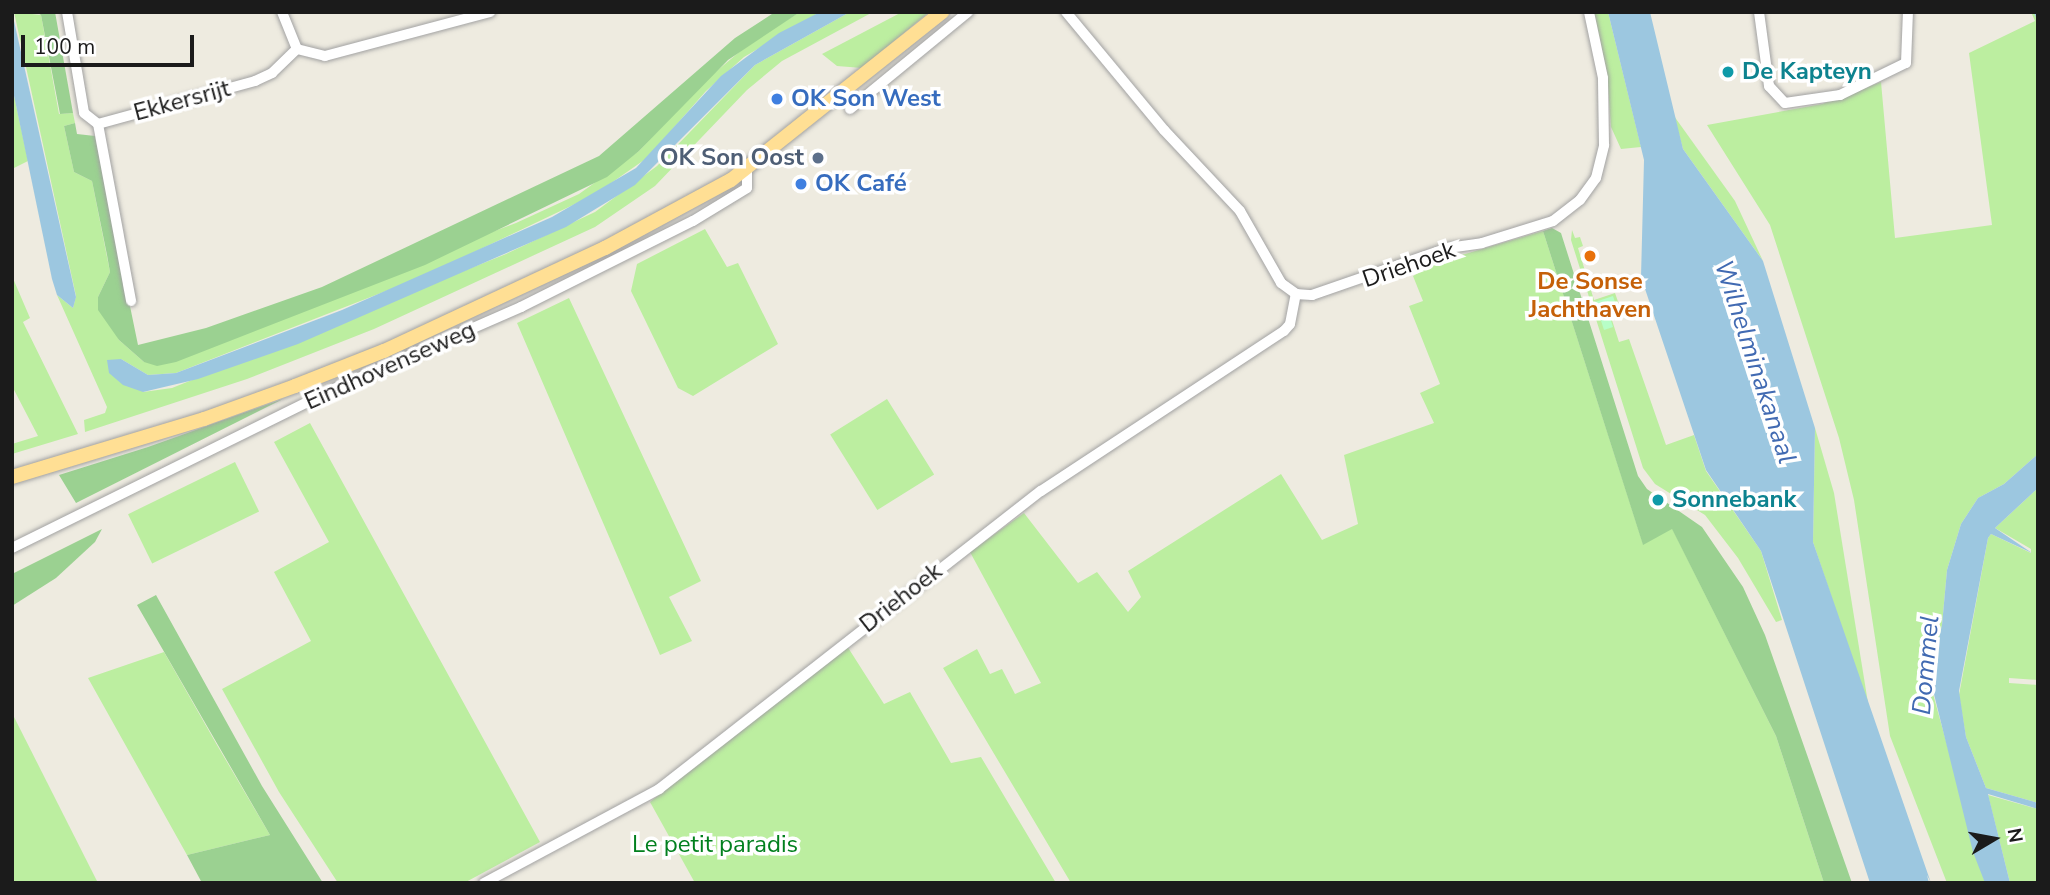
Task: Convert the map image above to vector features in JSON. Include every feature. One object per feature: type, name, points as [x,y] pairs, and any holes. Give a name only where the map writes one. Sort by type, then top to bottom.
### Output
[{"type":"main road","name":"Eindhovenseweg","points":[[12,477],[204,419],[384,351],[605,248],[747,168],[921,39],[943,12]]},
{"type":"street","points":[[66,12],[84,113],[98,124],[131,300]]},
{"type":"street","points":[[282,12],[297,49],[325,56],[490,12]]},
{"type":"street","name":"Eindhovenseweg","points":[[850,109],[921,39],[968,12]]},
{"type":"street","points":[[1066,12],[1164,130],[1240,211],[1281,283],[1296,294]]},
{"type":"street","name":"Driehoek","points":[[484,883],[659,789],[1041,491],[1284,331],[1290,324],[1296,294],[1333,290],[1447,248],[1482,243],[1560,217],[1589,188],[1603,155],[1603,78],[1588,12]]},
{"type":"street","points":[[1759,12],[1769,86],[1785,103],[1840,95],[1906,64],[1908,12]]},
{"type":"street","name":"Ekkersrijt","points":[[98,124],[255,81],[271,73],[297,49]]},
{"type":"street","name":"Eindhovenseweg","points":[[12,548],[318,397],[521,307],[681,227],[747,188],[747,168]]},
{"type":"green space","points":[[14,12],[41,15],[59,114],[73,113],[75,123],[64,126],[74,172],[92,181],[110,272],[98,297],[119,340],[144,362],[516,223],[579,194],[639,151],[706,80],[750,43],[800,12],[820,12],[744,57],[706,91],[647,158],[594,195],[422,277],[176,373],[148,375],[121,359],[143,392],[172,388],[506,254],[595,212],[657,166],[755,65],[850,12],[873,12],[782,61],[747,90],[655,186],[595,227],[374,329],[247,379],[85,432],[84,420],[105,413],[107,407],[57,295],[73,308],[76,296]]},
{"type":"green space","points":[[36,12],[55,12],[73,113],[60,114],[41,15]]},
{"type":"green space","points":[[775,12],[800,12],[728,60],[639,151],[607,177],[425,265],[176,362],[157,366],[144,362],[119,340],[98,310],[98,297],[110,272],[107,255],[92,181],[74,172],[64,126],[75,123],[77,134],[95,136],[138,345],[206,328],[322,287],[599,156],[735,38]]},
{"type":"green space","points":[[902,12],[929,12],[862,68],[837,66],[822,54]]},
{"type":"green space","points":[[1594,12],[1608,12],[1641,147],[1621,149],[1611,127],[1607,73]]},
{"type":"green space","points":[[2031,12],[2038,12],[2038,454],[2004,484],[1978,498],[1961,524],[1947,570],[1942,625],[1930,683],[1985,883],[1947,883],[1890,736],[1854,500],[1839,438],[1770,225],[1707,125],[1822,104],[1881,82],[1895,238],[1992,225],[1969,53],[2035,21]]},
{"type":"green space","points":[[12,86],[28,161],[12,169]]},
{"type":"green space","points":[[1674,116],[1735,201],[1763,261],[1683,149]]},
{"type":"green space","points":[[1552,228],[1561,233],[1638,476],[1647,489],[1702,527],[1743,587],[1765,635],[1852,883],[1824,883],[1776,736],[1672,529],[1643,545],[1543,231]]},
{"type":"green space","points":[[705,229],[727,267],[738,263],[778,344],[693,396],[678,388],[631,291],[637,264]]},
{"type":"green space","points":[[1572,230],[1575,238],[1580,237],[1583,246],[1578,248],[1594,300],[1615,293],[1622,313],[1611,317],[1619,342],[1629,339],[1666,445],[1694,435],[1706,471],[1761,551],[1782,620],[1776,622],[1738,558],[1705,515],[1655,484],[1643,468],[1571,240]]},
{"type":"green space","points":[[1543,231],[1643,544],[1672,528],[1776,736],[1824,883],[1071,883],[943,668],[977,649],[990,674],[1002,669],[1015,694],[1041,683],[970,552],[1024,513],[1078,583],[1097,572],[1128,612],[1141,597],[1128,571],[1281,474],[1322,540],[1358,524],[1344,455],[1434,423],[1420,393],[1440,384],[1409,306],[1423,301],[1413,276],[1438,262]]},
{"type":"green space","points":[[12,276],[30,318],[23,322],[78,434],[12,454],[12,444],[38,436],[12,386]]},
{"type":"green space","points":[[1613,296],[1617,308],[1608,311],[1613,327],[1604,330],[1595,302]]},
{"type":"green space","points":[[569,298],[701,581],[669,597],[692,641],[660,655],[517,323]]},
{"type":"green space","points":[[283,399],[76,503],[59,475],[148,447]]},
{"type":"green space","points":[[887,399],[934,474],[877,510],[830,435]]},
{"type":"green space","points":[[310,423],[540,842],[464,883],[338,883],[279,792],[222,689],[311,641],[274,572],[329,542],[274,442]]},
{"type":"green space","points":[[1815,428],[1834,493],[1869,709],[1813,542]]},
{"type":"green space","points":[[235,462],[259,511],[152,564],[128,514]]},
{"type":"green space","points":[[2038,488],[2038,680],[2009,678],[2009,683],[2038,685],[2038,803],[1986,788],[1966,737],[1959,695],[1988,538],[1991,534],[2031,553],[2031,549],[1995,528]]},
{"type":"green space","points":[[102,529],[95,542],[56,578],[12,606],[12,574]]},
{"type":"green space","points":[[156,595],[262,786],[323,883],[202,883],[187,855],[270,835],[137,605]]},
{"type":"green space","name":"Le petit paradis","points":[[847,646],[884,704],[910,692],[951,763],[981,757],[1056,883],[695,883],[650,802]]},
{"type":"green space","points":[[164,652],[270,835],[187,855],[88,678]]},
{"type":"green space","points":[[12,713],[98,883],[12,883]]},
{"type":"green space","points":[[1988,795],[2038,809],[2038,883],[2010,883]]},
{"type":"water","points":[[12,12],[76,297],[73,308],[57,295],[52,279],[12,86]]},
{"type":"water","points":[[820,12],[850,12],[755,65],[635,185],[566,227],[298,344],[198,379],[143,392],[123,385],[109,373],[107,360],[121,359],[148,375],[176,373],[342,310],[552,217],[636,168],[721,76],[779,33]]},
{"type":"water","name":"Wilhelminakanaal","points":[[1608,12],[1650,12],[1683,149],[1763,261],[1815,428],[1813,542],[1931,883],[1927,875],[1929,883],[1870,883],[1761,551],[1706,470],[1641,277],[1644,160]]},
{"type":"water","points":[[2038,454],[2038,488],[1995,528],[2032,553],[1991,534],[1988,538],[1959,691],[1966,737],[1986,788],[2038,803],[2038,809],[1988,794],[2010,883],[1985,883],[1973,852],[1930,678],[1942,625],[1947,570],[1961,524],[1978,498],[2004,484]]},
{"type":"waterway","points":[[2036,12],[2038,16]]},
{"type":"place","name":"De Kapteyn","points":[[1728,72]]},
{"type":"place","name":"OK Son West","points":[[777,99]]},
{"type":"place","name":"OK Son Oost","points":[[818,158]]},
{"type":"place","name":"OK Café","points":[[801,184]]},
{"type":"place","name":"De Sonse Jachthaven","points":[[1590,256]]},
{"type":"place","name":"Sonnebank","points":[[1658,500]]},
{"type":"water label","name":"Dommel","points":[[1926,665]]}]
